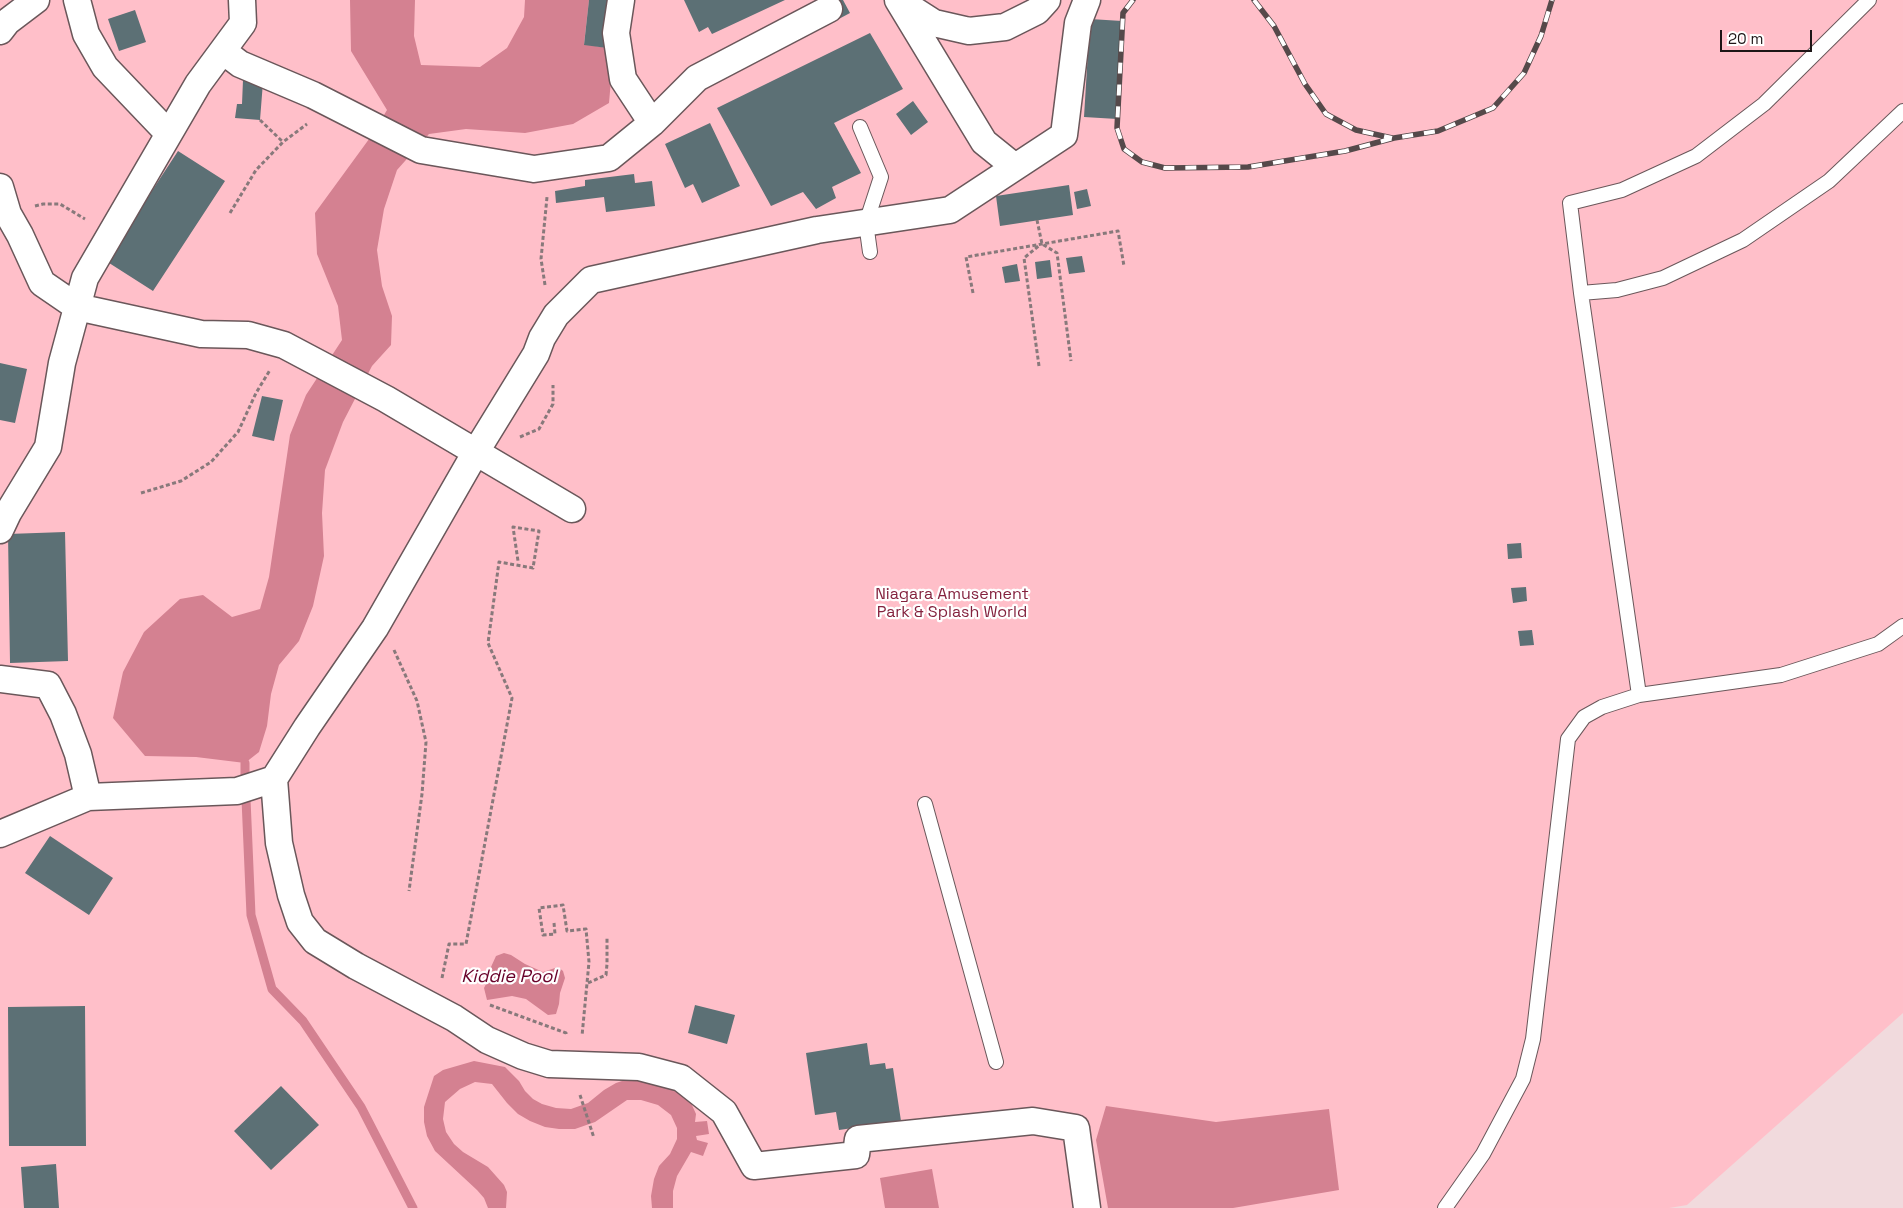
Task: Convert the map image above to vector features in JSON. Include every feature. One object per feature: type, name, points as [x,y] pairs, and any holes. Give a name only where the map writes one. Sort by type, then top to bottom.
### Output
[{"type":"street","points":[[0,31],[7,22],[36,0]]},
{"type":"street","points":[[76,0],[86,34],[105,68],[168,133]]},
{"type":"street","points":[[0,530],[8,512],[48,447],[62,363],[85,278],[198,84],[243,23],[242,0]]},
{"type":"street","points":[[621,0],[616,33],[623,78],[652,123]]},
{"type":"street","points":[[900,0],[934,23],[969,31],[1005,27],[1037,11],[1047,0]]},
{"type":"street","points":[[900,0],[984,142],[1015,167]]},
{"type":"street","points":[[1087,0],[1078,23],[1064,135],[950,210],[817,230],[591,280],[556,315],[536,354],[476,452],[380,620],[274,779],[279,843],[291,895],[300,922],[315,941],[356,966],[436,1008],[487,1040],[523,1056],[549,1064],[639,1067],[681,1078],[724,1112],[754,1166],[856,1155],[858,1139],[1033,1120],[1076,1128],[1087,1208]]},
{"type":"street","points":[[223,51],[240,64],[314,95],[421,150],[534,170],[609,158],[652,123],[697,78],[840,4]]},
{"type":"street","points":[[0,187],[8,214],[42,283],[77,306],[201,334],[248,335],[294,350],[386,399],[572,509]]},
{"type":"street","points":[[0,679],[48,685],[63,714],[78,754],[88,797]]},
{"type":"street","points":[[0,834],[88,797],[237,791],[274,779]]},
{"type":"lane","points":[[1639,695],[1581,293],[1570,203],[1622,190],[1696,156],[1764,104],[1869,0]]},
{"type":"lane","points":[[1581,293],[1617,290],[1662,278],[1743,240],[1829,181],[1903,112]]},
{"type":"lane","points":[[860,127],[880,177],[866,222],[870,252]]},
{"type":"lane","points":[[1445,1208],[1483,1154],[1522,1079],[1533,1039],[1568,739],[1584,717],[1602,707],[1639,695],[1781,675],[1878,644],[1903,626]]},
{"type":"lane","points":[[925,804],[996,1062]]},
{"type":"path","points":[[230,213],[256,170],[283,142],[332,105]]},
{"type":"path","points":[[260,120],[283,142]]},
{"type":"path","points":[[8,214],[43,204],[60,204],[85,219]]},
{"type":"path","points":[[1037,220],[1042,244],[1057,253],[1071,361]]},
{"type":"path","points":[[973,293],[966,257],[1118,231],[1124,266]]},
{"type":"path","points":[[1039,366],[1024,258],[1042,244]]},
{"type":"path","points":[[141,493],[181,481],[211,462],[238,432],[256,393],[294,350]]},
{"type":"path","points":[[436,1008],[449,944],[466,944],[512,698],[488,643],[499,562],[534,568],[539,531],[513,527],[518,561]]},
{"type":"path","points":[[380,620],[417,700],[426,742],[422,794],[409,891]]},
{"type":"path","points":[[554,923],[555,934],[543,935],[539,908],[563,905],[568,931],[586,929],[589,962],[580,1065]]},
{"type":"path","points":[[588,983],[606,975],[608,964],[607,938]]},
{"type":"path","points":[[579,1093],[594,1138]]},
{"type":"green space","name":"Niagara Amusement Park & Splash World","points":[[0,0],[1903,0],[1903,1013],[1687,1205],[1669,1208],[0,1208]]},
{"type":"water","points":[[350,0],[415,0],[414,36],[421,65],[480,67],[507,48],[524,17],[525,0],[589,0],[584,44],[607,48],[611,80],[609,103],[573,124],[525,133],[466,129],[429,134],[397,170],[384,209],[377,250],[382,286],[392,316],[391,345],[372,366],[343,422],[325,470],[322,513],[324,556],[313,606],[299,641],[279,665],[271,694],[267,726],[259,752],[245,763],[196,757],[145,756],[113,718],[123,672],[144,632],[180,599],[203,595],[232,617],[260,609],[269,577],[290,435],[306,395],[342,340],[338,306],[317,254],[315,213],[372,135],[387,110],[351,51]]},
{"type":"water","name":"Kiddie Pool","points":[[504,953],[543,972],[558,967],[563,971],[565,978],[556,1014],[548,1015],[526,999],[512,996],[487,1000],[484,988],[489,978],[491,967],[496,956]]},
{"type":"water","points":[[474,1061],[505,1067],[533,1099],[556,1108],[571,1109],[588,1103],[604,1090],[628,1079],[658,1083],[687,1094],[696,1114],[695,1122],[707,1121],[709,1134],[696,1136],[697,1140],[708,1143],[703,1156],[691,1152],[677,1176],[673,1191],[673,1208],[652,1208],[651,1196],[654,1179],[659,1166],[670,1154],[677,1139],[677,1128],[671,1115],[658,1105],[641,1100],[627,1100],[595,1122],[575,1129],[559,1129],[545,1127],[530,1121],[518,1114],[492,1084],[475,1082],[460,1089],[445,1102],[443,1119],[446,1132],[454,1144],[463,1152],[488,1167],[504,1185],[507,1192],[506,1208],[488,1208],[484,1198],[477,1190],[435,1151],[427,1136],[424,1122],[424,1107],[434,1076],[443,1070]]},
{"type":"water","points":[[1106,1106],[1216,1122],[1329,1109],[1339,1190],[1233,1208],[1108,1208],[1096,1140]]},
{"type":"water","points":[[932,1169],[939,1208],[885,1208],[880,1178]]},
{"type":"building","points":[[589,0],[614,0],[607,48],[584,45]]},
{"type":"building","points":[[684,0],[785,0],[712,34],[708,27],[699,32]]},
{"type":"building","points":[[824,0],[843,0],[850,13],[835,21]]},
{"type":"building","points":[[135,10],[146,42],[119,51],[108,19]]},
{"type":"building","points":[[1090,19],[1122,21],[1117,119],[1084,117]]},
{"type":"building","points":[[870,33],[903,89],[834,123],[861,173],[832,187],[836,198],[816,209],[803,192],[771,206],[717,108]]},
{"type":"building","points":[[243,80],[263,82],[260,120],[235,118],[237,104],[242,104]]},
{"type":"building","points":[[913,101],[928,122],[911,135],[896,114]]},
{"type":"building","points":[[710,123],[740,186],[702,203],[693,184],[685,188],[665,144]]},
{"type":"building","points":[[178,151],[225,181],[153,291],[106,261]]},
{"type":"building","points":[[634,174],[635,183],[652,181],[655,206],[606,212],[604,197],[556,203],[555,191],[585,186],[585,180]]},
{"type":"building","points":[[1069,185],[1073,215],[1000,226],[996,196]]},
{"type":"building","points":[[1087,189],[1091,206],[1077,209],[1074,192]]},
{"type":"building","points":[[1082,256],[1085,272],[1069,274],[1066,258]]},
{"type":"building","points":[[1050,260],[1052,277],[1037,279],[1035,262]]},
{"type":"building","points":[[1017,264],[1020,281],[1005,283],[1002,267]]},
{"type":"building","points":[[0,363],[27,369],[15,423],[0,420]]},
{"type":"building","points":[[262,396],[283,400],[274,441],[252,436]]},
{"type":"building","points":[[65,532],[68,661],[10,663],[8,534]]},
{"type":"building","points":[[1521,543],[1522,558],[1508,559],[1507,544]]},
{"type":"building","points":[[1526,587],[1527,601],[1513,603],[1511,588]]},
{"type":"building","points":[[1532,630],[1534,645],[1520,646],[1518,631]]},
{"type":"building","points":[[50,836],[113,878],[89,915],[25,873]]},
{"type":"building","points":[[695,1005],[735,1015],[727,1044],[688,1033]]},
{"type":"building","points":[[85,1006],[86,1146],[9,1146],[8,1007]]},
{"type":"building","points":[[867,1043],[870,1065],[885,1063],[886,1069],[893,1068],[901,1121],[839,1130],[836,1112],[815,1115],[806,1053]]},
{"type":"building","points":[[281,1086],[319,1125],[271,1170],[234,1131]]},
{"type":"building","points":[[56,1164],[59,1208],[24,1208],[21,1167]]},
{"type":"waterway","points":[[245,763],[245,778]]},
{"type":"waterway","points":[[246,799],[251,915],[272,989],[303,1021],[361,1107],[413,1208]]},
{"type":"railway","points":[[1133,0],[1123,13],[1117,128],[1124,149],[1142,162],[1165,168],[1248,167],[1345,151],[1394,138],[1438,131],[1493,108],[1524,73],[1541,36],[1552,0]]},
{"type":"railway","points":[[1254,0],[1274,26],[1305,84],[1326,114],[1356,130],[1392,138]]}]
